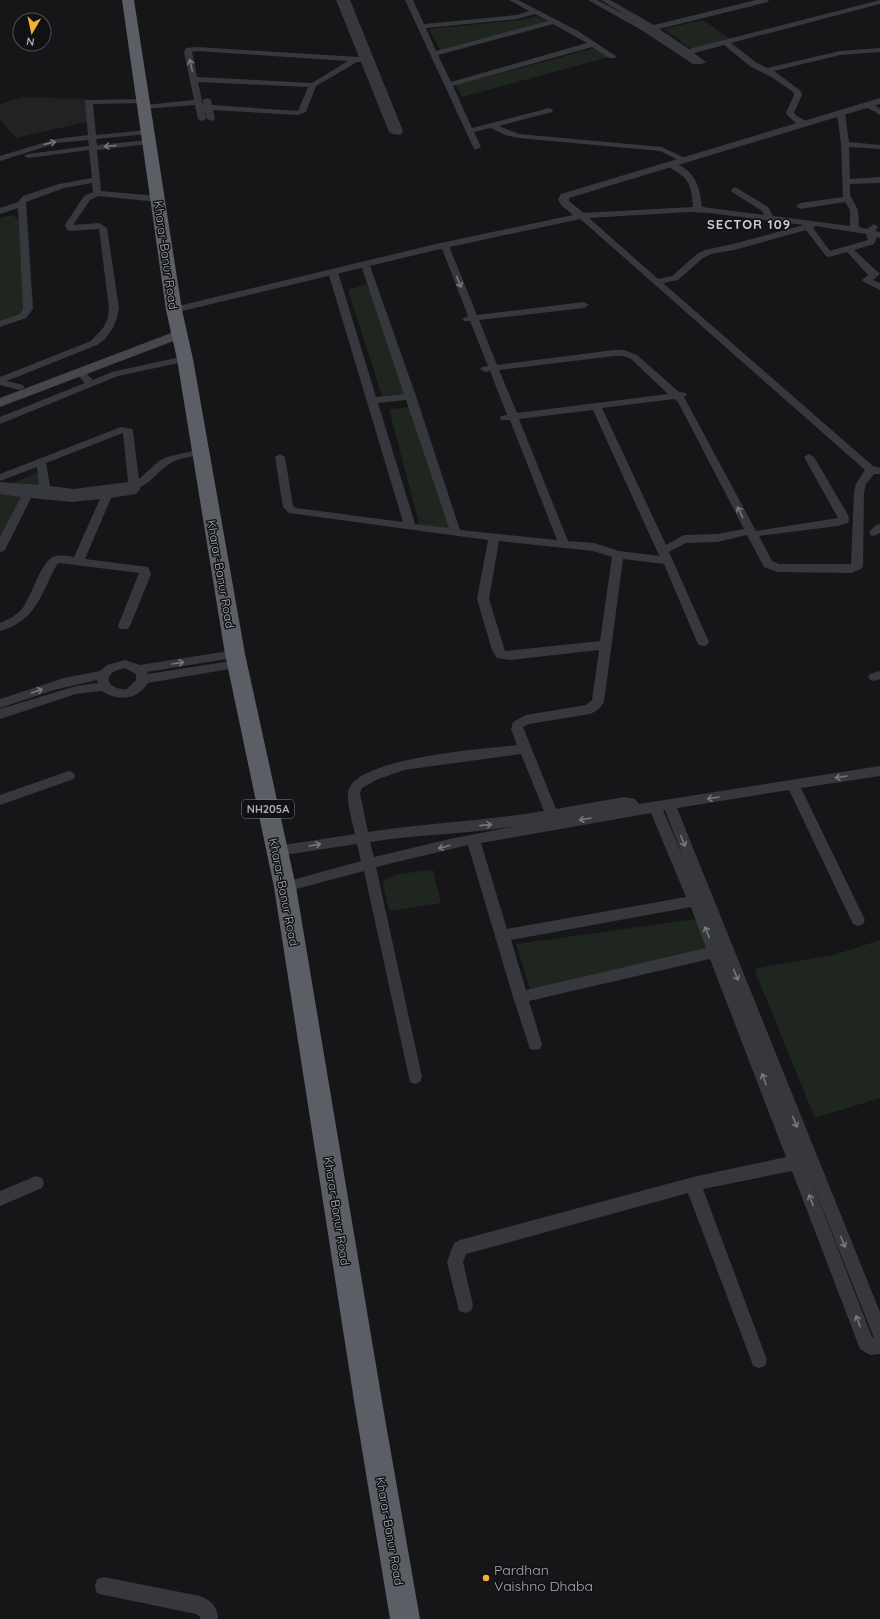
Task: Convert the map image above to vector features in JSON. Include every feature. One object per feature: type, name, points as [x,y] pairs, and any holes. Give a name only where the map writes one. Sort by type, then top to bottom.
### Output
[{"type":"highway","name":"Kharar-Banur Road","points":[[128,0],[177,324],[185,359],[221,579],[236,659],[285,887],[366,1391],[405,1619]]},
{"type":"main road","points":[[0,403],[80,372],[177,324]]},
{"type":"main road","points":[[0,394],[177,324]]},
{"type":"street","points":[[340,0],[364,60],[379,89],[399,131],[398,133],[392,132],[379,89],[346,0]]},
{"type":"street","points":[[512,0],[594,44],[612,56]]},
{"type":"street","points":[[592,0],[613,4],[624,1]]},
{"type":"street","points":[[605,3],[649,28],[764,0]]},
{"type":"street","points":[[411,1],[477,147]]},
{"type":"street","points":[[613,4],[685,53],[880,1]]},
{"type":"street","points":[[421,26],[517,17],[535,12]]},
{"type":"street","points":[[434,54],[554,22]]},
{"type":"street","points":[[725,42],[746,60],[797,91],[798,95],[790,113],[794,118],[805,124]]},
{"type":"street","points":[[448,85],[594,44]]},
{"type":"street","points":[[766,71],[840,53],[880,50]]},
{"type":"street","points":[[211,120],[209,107],[201,82],[188,51],[198,53],[364,60]]},
{"type":"street","points":[[201,82],[313,85],[355,60]]},
{"type":"street","points":[[201,82],[200,104],[202,119]]},
{"type":"street","points":[[97,193],[89,102],[200,104],[209,107],[298,114],[302,112],[313,85]]},
{"type":"street","points":[[680,395],[749,531],[765,559],[772,567],[855,568],[858,562],[859,492],[861,484],[876,470],[563,201],[563,198],[568,195],[880,101]]},
{"type":"street","points":[[869,105],[880,113]]},
{"type":"street","points":[[470,131],[550,110]]},
{"type":"street","points":[[841,113],[845,144],[846,194],[854,210],[856,229]]},
{"type":"street","points":[[492,126],[512,135],[662,149],[685,160]]},
{"type":"street","points":[[0,159],[47,143],[92,137],[149,137]]},
{"type":"street","points":[[0,165],[33,155],[93,148],[149,137]]},
{"type":"street","points":[[845,144],[880,147]]},
{"type":"street","points":[[670,164],[690,177],[694,182],[698,210]]},
{"type":"street","points":[[0,212],[21,204],[26,198],[55,188],[97,180]]},
{"type":"street","points":[[846,182],[880,180]]},
{"type":"street","points":[[735,190],[765,209],[770,218]]},
{"type":"street","points":[[0,381],[94,343],[100,338],[112,318],[114,308],[102,227],[69,227],[87,198],[97,193],[158,199]]},
{"type":"street","points":[[800,206],[848,199]]},
{"type":"street","points":[[0,324],[23,316],[28,309],[21,204]]},
{"type":"street","points":[[544,223],[567,204]]},
{"type":"street","points":[[177,324],[332,272],[544,223],[581,216],[698,210],[770,218],[812,225],[856,229],[870,231],[880,235]]},
{"type":"street","points":[[657,282],[675,278],[700,256],[708,252],[734,247],[812,225]]},
{"type":"street","points":[[812,225],[827,254],[833,254],[871,242],[870,231]]},
{"type":"street","points":[[870,231],[871,228],[880,225]]},
{"type":"street","points":[[440,247],[470,318],[559,544]]},
{"type":"street","points":[[849,249],[877,272],[868,280],[880,287]]},
{"type":"street","points":[[366,265],[456,534]]},
{"type":"street","points":[[332,272],[410,527]]},
{"type":"street","points":[[470,318],[584,305]]},
{"type":"street","points":[[488,366],[614,353],[624,353],[634,357],[692,406],[772,555],[770,558],[765,559]]},
{"type":"street","points":[[0,421],[115,374],[185,359]]},
{"type":"street","points":[[80,372],[91,384]]},
{"type":"street","points":[[0,381],[19,387]]},
{"type":"street","points":[[509,418],[680,395]]},
{"type":"street","points":[[371,401],[411,396]]},
{"type":"street","points":[[596,406],[666,556],[703,642]]},
{"type":"street","points":[[0,478],[117,430],[125,430],[128,433],[134,485],[133,491],[72,499],[0,485]]},
{"type":"street","points":[[0,491],[45,490],[74,492],[134,485],[141,482],[167,461],[179,456],[201,452]]},
{"type":"street","points":[[280,456],[288,507],[297,512],[456,534],[600,549],[618,555],[666,556],[684,539],[717,538],[749,531]]},
{"type":"street","points":[[760,533],[844,520],[809,457]]},
{"type":"street","points":[[41,462],[45,490]]},
{"type":"street","points":[[0,548],[30,491]]},
{"type":"street","points":[[78,562],[107,495]]},
{"type":"street","points":[[494,537],[484,592],[484,606],[501,655],[510,656],[606,645]]},
{"type":"street","points":[[552,814],[517,729],[517,725],[521,722],[590,709],[598,702],[618,555]]},
{"type":"street","points":[[0,628],[14,622],[23,615],[28,609],[52,561],[59,560],[144,570],[145,574],[124,626]]},
{"type":"street","points":[[141,674],[236,659]]},
{"type":"street","points":[[0,714],[104,681],[111,668],[124,664],[134,666],[141,674]]},
{"type":"street","points":[[104,681],[109,691],[115,693],[128,693],[139,686],[141,674]]},
{"type":"street","points":[[0,704],[77,679],[104,681]]},
{"type":"street","points":[[415,1076],[362,837],[354,794],[358,784],[384,771],[403,765],[525,749]]},
{"type":"street","points":[[285,887],[369,864],[473,839],[636,810],[880,771]]},
{"type":"street","points":[[0,800],[69,776]]},
{"type":"street","points":[[793,785],[858,920]]},
{"type":"street","points":[[277,851],[362,837],[503,823],[624,802],[630,803],[636,810]]},
{"type":"street","points":[[662,806],[714,952],[803,1161],[880,1333]]},
{"type":"street","points":[[662,806],[803,1161],[866,1343],[870,1347],[880,1346]]},
{"type":"street","points":[[473,839],[535,1044]]},
{"type":"street","points":[[503,936],[695,901]]},
{"type":"street","points":[[520,996],[714,952]]},
{"type":"street","points":[[465,1306],[455,1262],[460,1249],[466,1246],[694,1184],[803,1161]]},
{"type":"street","points":[[0,1199],[36,1183]]},
{"type":"street","points":[[694,1184],[758,1360]]},
{"type":"street","points":[[104,1586],[200,1605],[207,1609],[210,1615],[209,1619]]},
{"type":"shaded area","points":[[537,16],[547,22],[440,50],[429,29],[521,20]]},
{"type":"shaded area","points":[[703,20],[730,39],[691,49],[664,29]]},
{"type":"shaded area","points":[[595,48],[609,57],[462,97],[456,85]]},
{"type":"shaded area","points":[[23,97],[87,99],[90,121],[16,138],[0,119],[0,104]]},
{"type":"shaded area","points":[[12,215],[19,220],[24,316],[0,324],[0,218]]},
{"type":"shaded area","points":[[371,283],[408,393],[382,396],[348,290]]},
{"type":"shaded area","points":[[415,407],[451,532],[420,527],[389,409]]},
{"type":"shaded area","points":[[36,473],[40,474],[42,487],[11,484]]},
{"type":"shaded area","points":[[0,494],[23,496],[0,539]]},
{"type":"shaded area","points":[[433,870],[441,903],[389,911],[383,884],[386,880],[397,875]]},
{"type":"shaded area","points":[[696,919],[709,950],[532,995],[516,944]]},
{"type":"shaded area","points":[[880,940],[880,1098],[815,1118],[754,969],[837,954]]},
{"type":"place","name":"Pardhan Vaishno Dhaba","points":[[486,1578]]},
{"type":"district","name":"SECTOR 109","points":[[749,224]]}]
